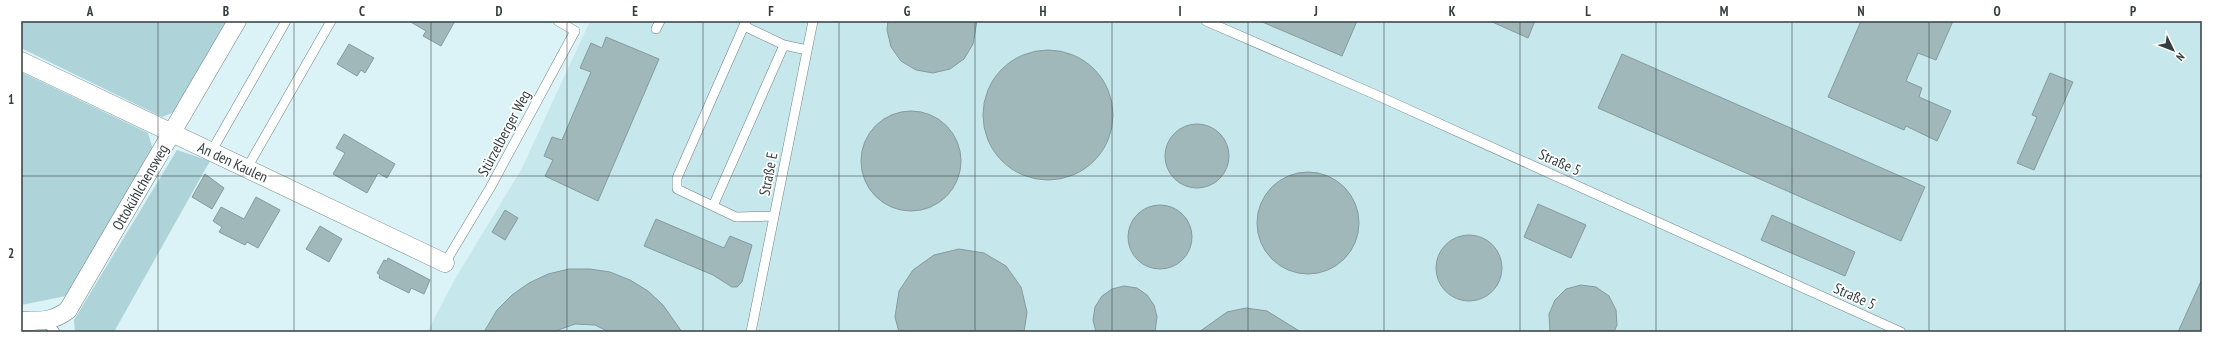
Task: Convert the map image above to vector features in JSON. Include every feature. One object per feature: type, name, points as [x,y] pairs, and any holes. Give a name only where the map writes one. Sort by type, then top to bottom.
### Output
[{"type":"street","name":"Ottokühlchensweg","points":[[21,321],[50,326],[68,310],[237,21]]},
{"type":"street","name":"An den Kaulen","points":[[21,61],[171,134],[247,168],[446,263]]},
{"type":"lane","points":[[211,152],[286,21]]},
{"type":"lane","points":[[247,168],[331,21]]},
{"type":"lane","name":"Stürzelberger Weg","points":[[446,263],[490,188],[575,31],[558,21]]},
{"type":"lane","name":"Straße E","points":[[750,332],[813,21]]},
{"type":"lane","name":"Straße 5","points":[[1206,21],[1374,94],[1901,332]]},
{"type":"lane","points":[[773,216],[736,217],[677,189],[676,178],[745,24],[784,45],[807,50]]},
{"type":"lane","points":[[713,206],[784,45]]},
{"type":"shaded area","points":[[21,21],[227,21],[174,112],[162,117],[21,48]]},
{"type":"shaded area","points":[[590,21],[2202,21],[2202,332],[427,332],[455,279],[522,168]]},
{"type":"shaded area","points":[[21,72],[148,133],[154,153],[66,296],[21,305]]},
{"type":"shaded area","points":[[177,150],[210,161],[114,332],[75,332],[74,320]]},
{"type":"building","points":[[409,21],[455,21],[441,46],[423,36],[426,31]]},
{"type":"building","points":[[888,21],[977,21],[973,44],[964,59],[950,69],[933,73],[916,70],[901,61],[891,47],[887,30]]},
{"type":"building","points":[[1260,21],[1357,21],[1342,56]]},
{"type":"building","points":[[1490,21],[1535,21],[1528,38]]},
{"type":"building","points":[[1861,21],[1953,21],[1936,60],[1918,53],[1906,81],[1922,88],[1919,97],[1951,111],[1937,141],[1906,126],[1904,130],[1828,97]]},
{"type":"building","points":[[606,37],[659,59],[598,201],[545,176],[553,160],[544,156],[552,137],[562,140],[591,72],[580,68],[591,43],[602,48]]},
{"type":"building","points":[[349,44],[374,58],[365,73],[361,70],[357,76],[337,64]]},
{"type":"building","points":[[1054,50],[1073,55],[1094,69],[1108,90],[1112,102],[1112,128],[1108,140],[1094,161],[1073,175],[1061,179],[1042,180],[1023,175],[1002,161],[988,140],[984,128],[983,109],[988,90],[1002,69],[1023,55],[1035,51]]},
{"type":"building","points":[[1622,54],[1925,187],[1901,241],[1598,108]]},
{"type":"building","points":[[2050,73],[2073,82],[2034,170],[2017,163],[2037,117],[2032,115]]},
{"type":"building","points":[[911,111],[930,115],[946,126],[957,142],[961,161],[957,180],[946,196],[930,207],[911,211],[892,207],[876,196],[865,180],[861,161],[865,142],[876,126],[892,115]]},
{"type":"building","points":[[1197,124],[1209,127],[1220,133],[1226,144],[1229,156],[1226,168],[1220,179],[1209,185],[1197,188],[1185,185],[1174,179],[1168,168],[1165,156],[1168,144],[1174,133],[1185,127]]},
{"type":"building","points":[[344,134],[395,164],[387,178],[378,173],[367,193],[333,174],[345,153],[336,148]]},
{"type":"building","points":[[1308,172],[1327,176],[1344,187],[1355,204],[1359,223],[1355,242],[1344,259],[1327,270],[1308,274],[1289,270],[1272,259],[1261,242],[1257,223],[1261,204],[1272,187],[1289,176]]},
{"type":"building","points":[[205,174],[224,188],[212,209],[192,197]]},
{"type":"building","points":[[256,197],[280,210],[258,248],[247,242],[245,245],[219,232],[222,227],[213,221],[221,207],[244,219]]},
{"type":"building","points":[[1538,204],[1586,225],[1571,258],[1524,237]]},
{"type":"building","points":[[1160,205],[1178,211],[1186,219],[1192,237],[1186,255],[1178,263],[1160,269],[1142,263],[1134,255],[1128,237],[1134,219],[1142,211]]},
{"type":"building","points":[[505,210],[518,218],[505,240],[492,232]]},
{"type":"building","points":[[1772,215],[1855,252],[1845,276],[1761,240]]},
{"type":"building","points":[[656,219],[724,248],[730,236],[752,245],[742,282],[737,287],[732,287],[713,275],[644,246]]},
{"type":"building","points":[[320,226],[342,239],[329,262],[306,249]]},
{"type":"building","points":[[1469,235],[1482,238],[1492,245],[1499,255],[1502,268],[1499,281],[1492,291],[1482,298],[1469,301],[1456,298],[1446,291],[1439,281],[1436,268],[1439,255],[1446,245],[1456,238]]},
{"type":"building","points":[[959,249],[984,253],[1006,266],[1021,287],[1027,312],[1024,332],[899,332],[895,317],[899,291],[913,270],[934,255]]},
{"type":"building","points":[[388,258],[430,280],[424,294],[411,288],[409,293],[379,278],[380,275],[377,273],[384,260],[387,261]]},
{"type":"building","points":[[569,269],[590,269],[610,272],[630,280],[648,291],[663,305],[682,332],[609,332],[595,325],[575,324],[553,332],[484,332],[497,310],[512,295],[529,283],[548,274]]},
{"type":"building","points":[[2202,279],[2202,332],[2178,332]]},
{"type":"building","points":[[1581,285],[1596,287],[1609,296],[1616,310],[1617,325],[1614,332],[1550,332],[1549,314],[1555,300],[1566,289]]},
{"type":"building","points":[[1124,286],[1137,288],[1147,295],[1154,305],[1157,317],[1155,332],[1096,332],[1093,320],[1095,307],[1102,296],[1112,289]]},
{"type":"building","points":[[1246,308],[1267,311],[1301,332],[1199,332],[1227,312]]}]
